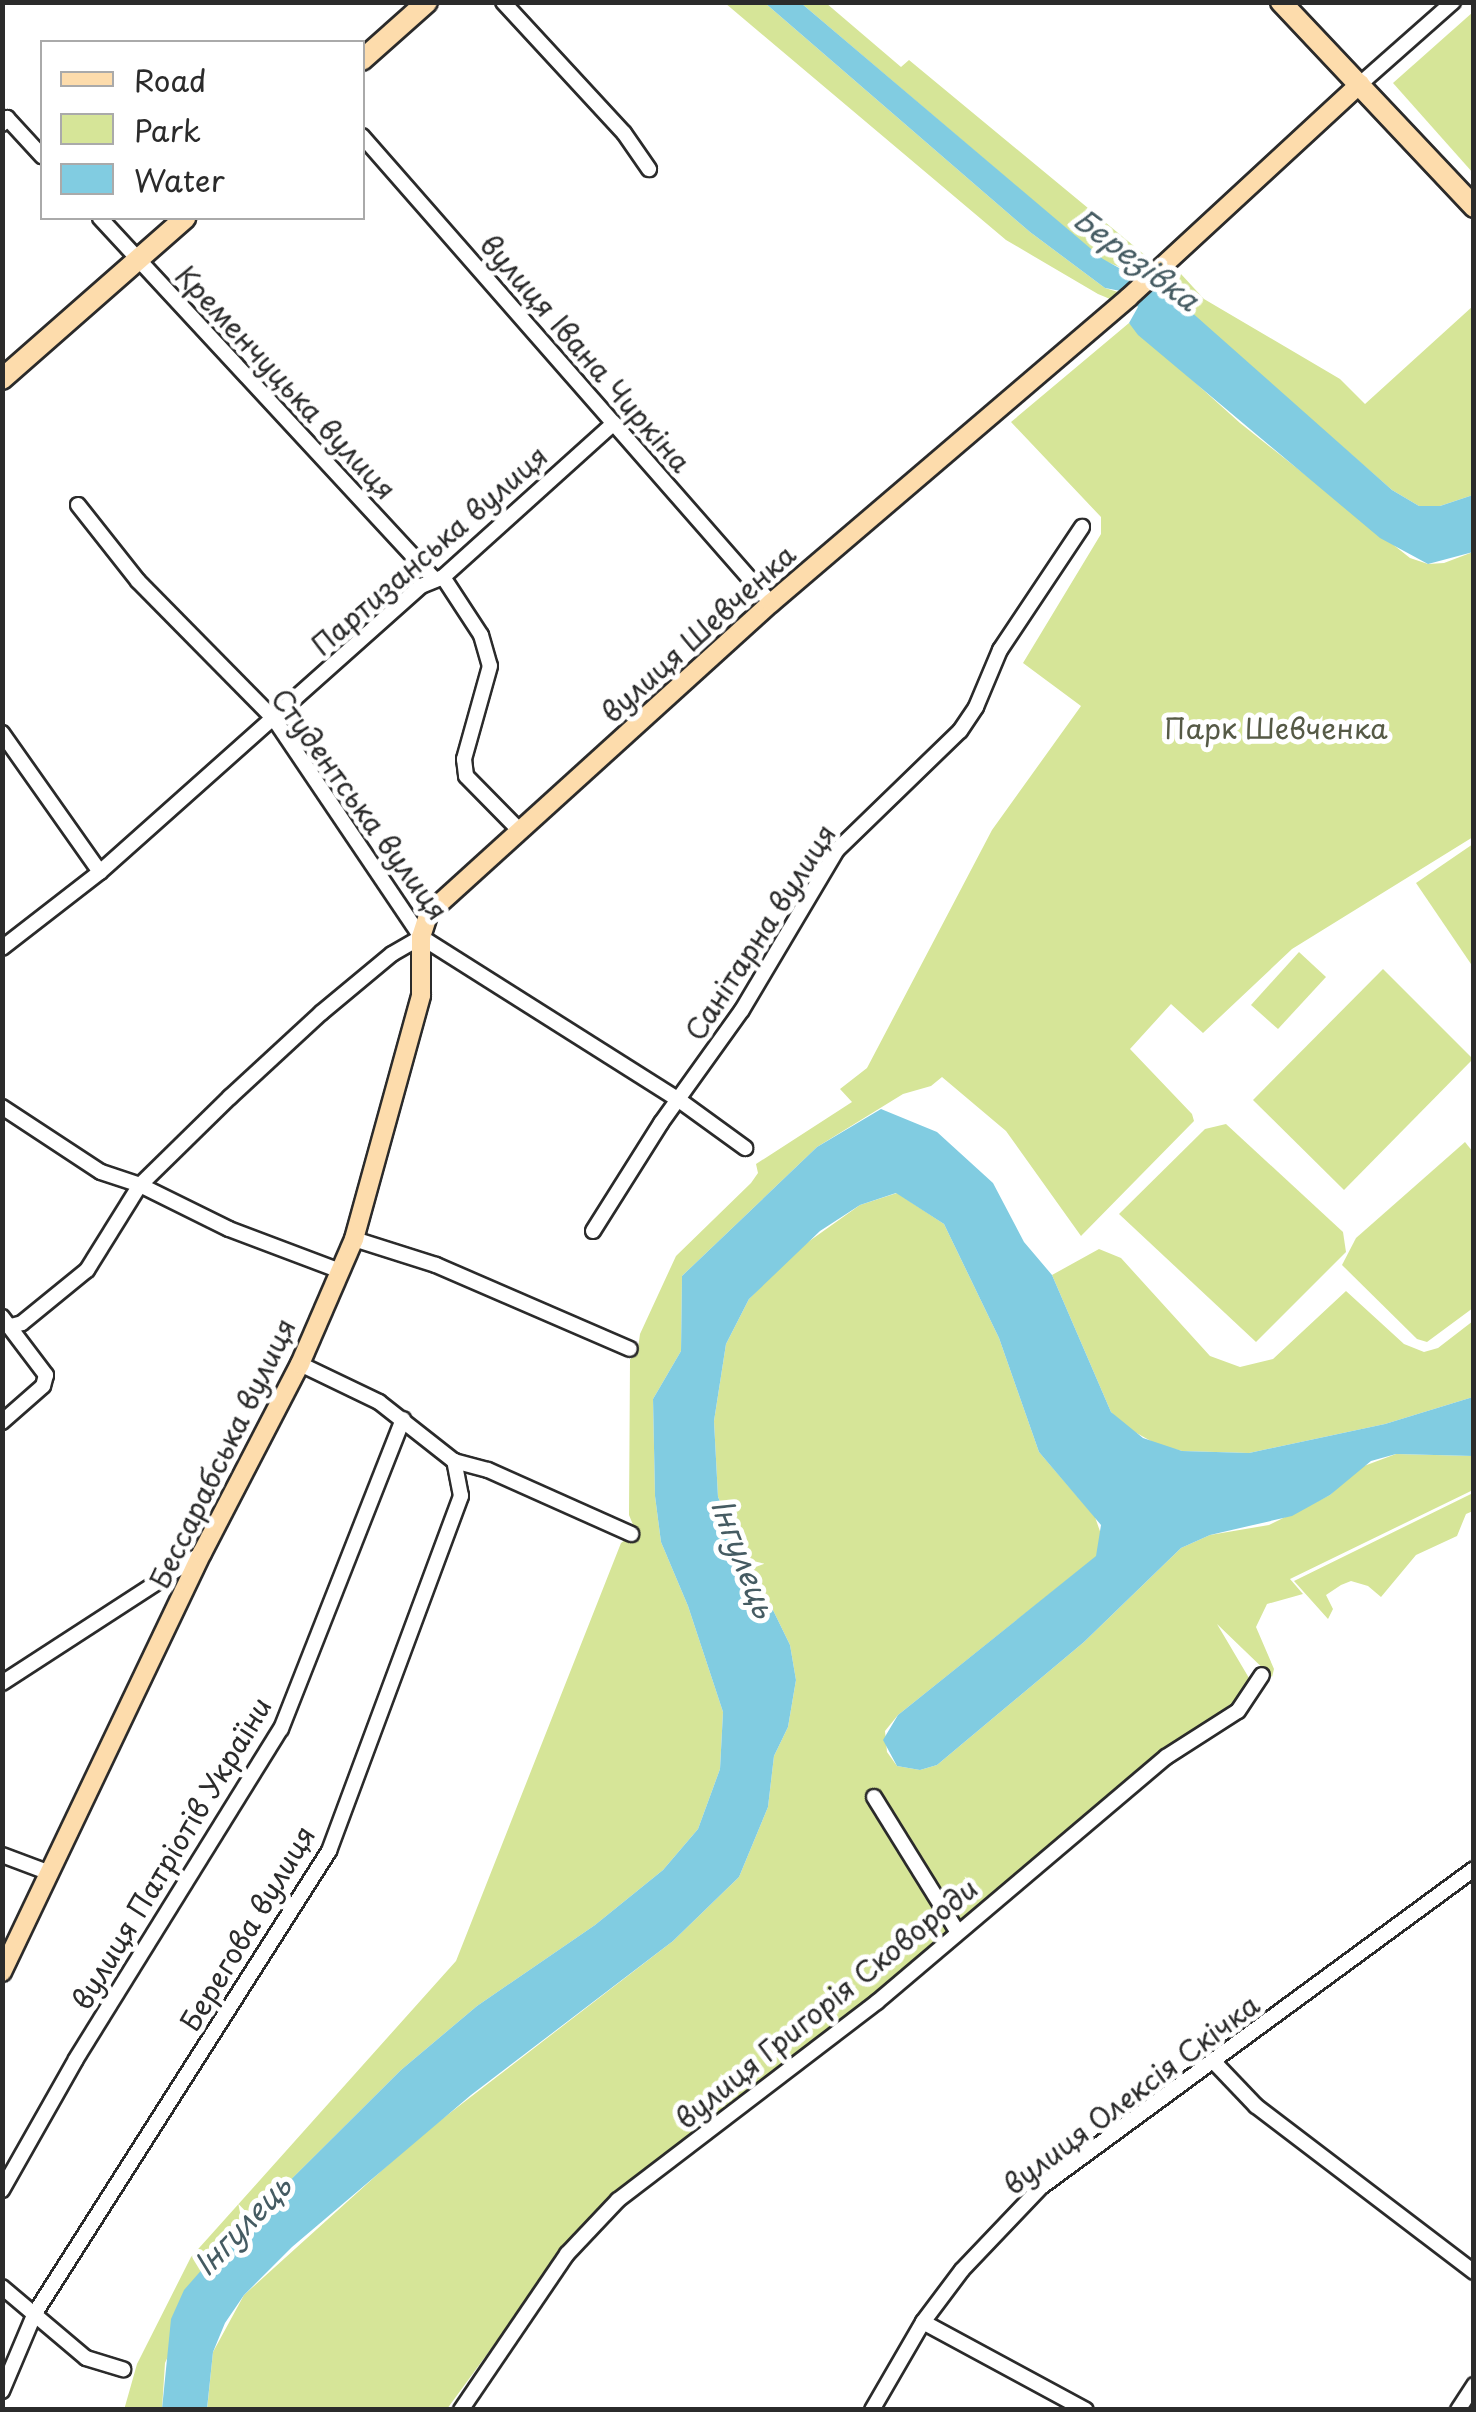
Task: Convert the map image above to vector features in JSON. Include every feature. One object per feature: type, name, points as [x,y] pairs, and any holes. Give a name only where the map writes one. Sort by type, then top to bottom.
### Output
[{"type":"highway","points":[[365,57],[427,2]]},
{"type":"highway","points":[[1282,2],[1474,207]]},
{"type":"highway","points":[[2,379],[182,220]]},
{"type":"main road","name":"вулиця Шевченка","points":[[421,936],[429,913],[518,829],[771,603],[1128,298],[1360,84]]},
{"type":"main road","name":"Бессарабська вулиця","points":[[2,1972],[202,1554],[300,1364],[354,1239],[420,995],[421,936]]},
{"type":"street","points":[[503,2],[624,132],[650,169]]},
{"type":"street","name":"вулиця Шевченка","points":[[1360,84],[1452,2]]},
{"type":"street","points":[[2,124],[7,118],[40,154]]},
{"type":"street","name":"вулиця Івана Чиркіна","points":[[365,139],[771,603]]},
{"type":"street","name":"Кременчуцька вулиця","points":[[102,220],[439,579],[481,635],[490,666],[464,759],[466,776],[518,829]]},
{"type":"street","name":"Партизанська вулиця","points":[[2,948],[100,872],[420,586],[439,579],[614,422]]},
{"type":"street","name":"Студентська вулиця","points":[[78,505],[138,581],[274,719],[421,936],[680,1100],[746,1148]]},
{"type":"street","name":"Санітарна вулиця","points":[[593,1231],[742,1010],[837,850],[960,731],[976,707],[1000,650],[1082,526]]},
{"type":"street","points":[[2,734],[100,872]]},
{"type":"street","name":"вулиця Шевченка","points":[[7,1321],[30,1317],[88,1270],[140,1185],[321,1014],[392,954],[421,936]]},
{"type":"street","points":[[2,1108],[101,1172],[140,1185],[229,1229],[340,1271]]},
{"type":"street","points":[[354,1239],[454,1272],[630,1349]]},
{"type":"street","points":[[2,1422],[46,1380],[44,1369],[7,1321]]},
{"type":"street","points":[[300,1364],[403,1419],[454,1461],[488,1470],[630,1534]]},
{"type":"street","name":"вулиця Патріотів України","points":[[2,2190],[76,2059],[281,1728],[403,1419]]},
{"type":"street","name":"Берегова вулиця","points":[[2,2392],[35,2313],[329,1851],[461,1496],[454,1461]]},
{"type":"street","points":[[2,1683],[202,1554]]},
{"type":"street","name":"вулиця Григорія Сковороди","points":[[461,2410],[567,2254],[618,2200],[792,2070],[1108,1811],[1166,1757],[1238,1710],[1262,1674]]},
{"type":"street","points":[[874,1797],[957,1932]]},
{"type":"street","points":[[2,1855],[50,1873]]},
{"type":"street","name":"вулиця Олексія Скічка","points":[[872,2410],[924,2322],[962,2270],[1042,2188],[1474,1869]]},
{"type":"street","points":[[1213,2062],[1256,2106],[1474,2272]]},
{"type":"street","points":[[2,2287],[86,2358],[123,2369]]},
{"type":"street","points":[[924,2322],[1086,2410]]},
{"type":"street","points":[[1458,2410],[1474,2385]]},
{"type":"green space","points":[[725,3],[765,3],[1030,232],[1105,288],[1118,292],[1110,299],[1098,294],[1006,240]]},
{"type":"green space","points":[[801,3],[826,3],[901,67],[909,60],[1146,256],[1135,274],[1103,260]]},
{"type":"green space","points":[[1473,12],[1473,173],[1393,83]]},
{"type":"green space","points":[[1181,274],[1204,299],[1340,379],[1365,404],[1473,306],[1473,495],[1440,506],[1419,506],[1392,490],[1168,295]]},
{"type":"green space","name":"Парк Шевченка","points":[[1129,323],[1240,423],[1410,558],[1428,564],[1444,563],[1473,552],[1473,837],[1292,949],[1203,1033],[1171,1004],[1130,1049],[1192,1114],[1194,1121],[1081,1236],[1006,1131],[942,1077],[931,1086],[903,1094],[817,1147],[682,1276],[681,1351],[653,1399],[655,1496],[661,1542],[688,1606],[723,1712],[720,1769],[698,1829],[663,1870],[595,1925],[477,2006],[401,2070],[212,2258],[165,2363],[162,2409],[124,2410],[137,2364],[191,2257],[456,1961],[621,1543],[636,1532],[629,1515],[630,1359],[637,1355],[640,1334],[676,1256],[751,1183],[758,1173],[756,1164],[852,1102],[840,1089],[867,1068],[992,830],[1081,706],[1023,663],[1101,534],[1101,517],[1011,422]]},
{"type":"green space","points":[[1473,844],[1473,967],[1416,883]]},
{"type":"green space","points":[[1299,952],[1326,977],[1278,1029],[1251,1005]]},
{"type":"green space","points":[[1383,969],[1473,1059],[1344,1190],[1253,1100]]},
{"type":"green space","points":[[1226,1124],[1343,1232],[1346,1252],[1256,1342],[1119,1214],[1205,1129]]},
{"type":"green space","points":[[1465,1142],[1473,1152],[1473,1308],[1427,1342],[1417,1339],[1342,1265],[1356,1238]]},
{"type":"green space","points":[[897,1193],[944,1224],[999,1338],[1039,1452],[1095,1517],[1102,1537],[1097,1556],[898,1715],[885,1731],[887,1752],[897,1766],[920,1770],[937,1765],[1084,1642],[1181,1548],[1210,1535],[1269,1525],[1330,1495],[1356,1469],[1396,1454],[1473,1456],[1473,1490],[1290,1579],[1303,1594],[1267,1604],[1256,1627],[1274,1669],[1272,1677],[1217,1624],[1249,1678],[1232,1703],[1167,1750],[1111,1801],[563,2250],[447,2409],[207,2410],[213,2352],[244,2295],[420,2136],[673,1941],[739,1877],[768,1807],[774,1756],[788,1727],[796,1680],[790,1645],[718,1497],[714,1421],[726,1344],[749,1299],[794,1252],[860,1205]]},
{"type":"green space","points":[[1099,1249],[1121,1258],[1210,1356],[1240,1367],[1273,1359],[1346,1291],[1404,1344],[1424,1352],[1438,1348],[1473,1321],[1473,1397],[1385,1424],[1249,1453],[1182,1451],[1158,1445],[1124,1426],[1111,1412],[1052,1275]]},
{"type":"green space","points":[[1473,1493],[1473,1511],[1466,1514],[1457,1536],[1416,1555],[1381,1597],[1368,1586],[1351,1581],[1341,1585],[1326,1595],[1333,1609],[1328,1619],[1294,1581]]},
{"type":"water","points":[[765,3],[801,3],[1103,259],[1180,302],[1392,490],[1419,506],[1440,506],[1473,495],[1473,552],[1428,564],[1380,538],[1138,335],[1129,323],[1138,307],[1126,292],[1105,288],[1030,232]]},
{"type":"water","name":"Інгулець","points":[[881,1109],[937,1132],[993,1183],[1024,1242],[1052,1275],[1111,1412],[1143,1438],[1182,1451],[1249,1453],[1385,1424],[1473,1397],[1473,1456],[1396,1454],[1371,1461],[1330,1495],[1292,1516],[1210,1535],[1181,1548],[1084,1642],[937,1765],[920,1770],[897,1766],[883,1740],[898,1715],[1096,1556],[1101,1525],[1039,1452],[999,1338],[944,1224],[896,1193],[860,1205],[820,1231],[749,1299],[726,1344],[714,1421],[718,1497],[790,1645],[796,1680],[788,1727],[774,1756],[768,1807],[739,1877],[673,1941],[471,2095],[292,2247],[244,2295],[225,2323],[213,2352],[207,2409],[162,2409],[171,2319],[184,2290],[212,2258],[401,2070],[477,2006],[595,1925],[663,1870],[698,1829],[720,1769],[723,1712],[688,1606],[661,1542],[655,1496],[653,1399],[681,1351],[682,1276],[817,1147]]},
{"type":"water label","name":"Березівка","points":[[1137,259]]}]
